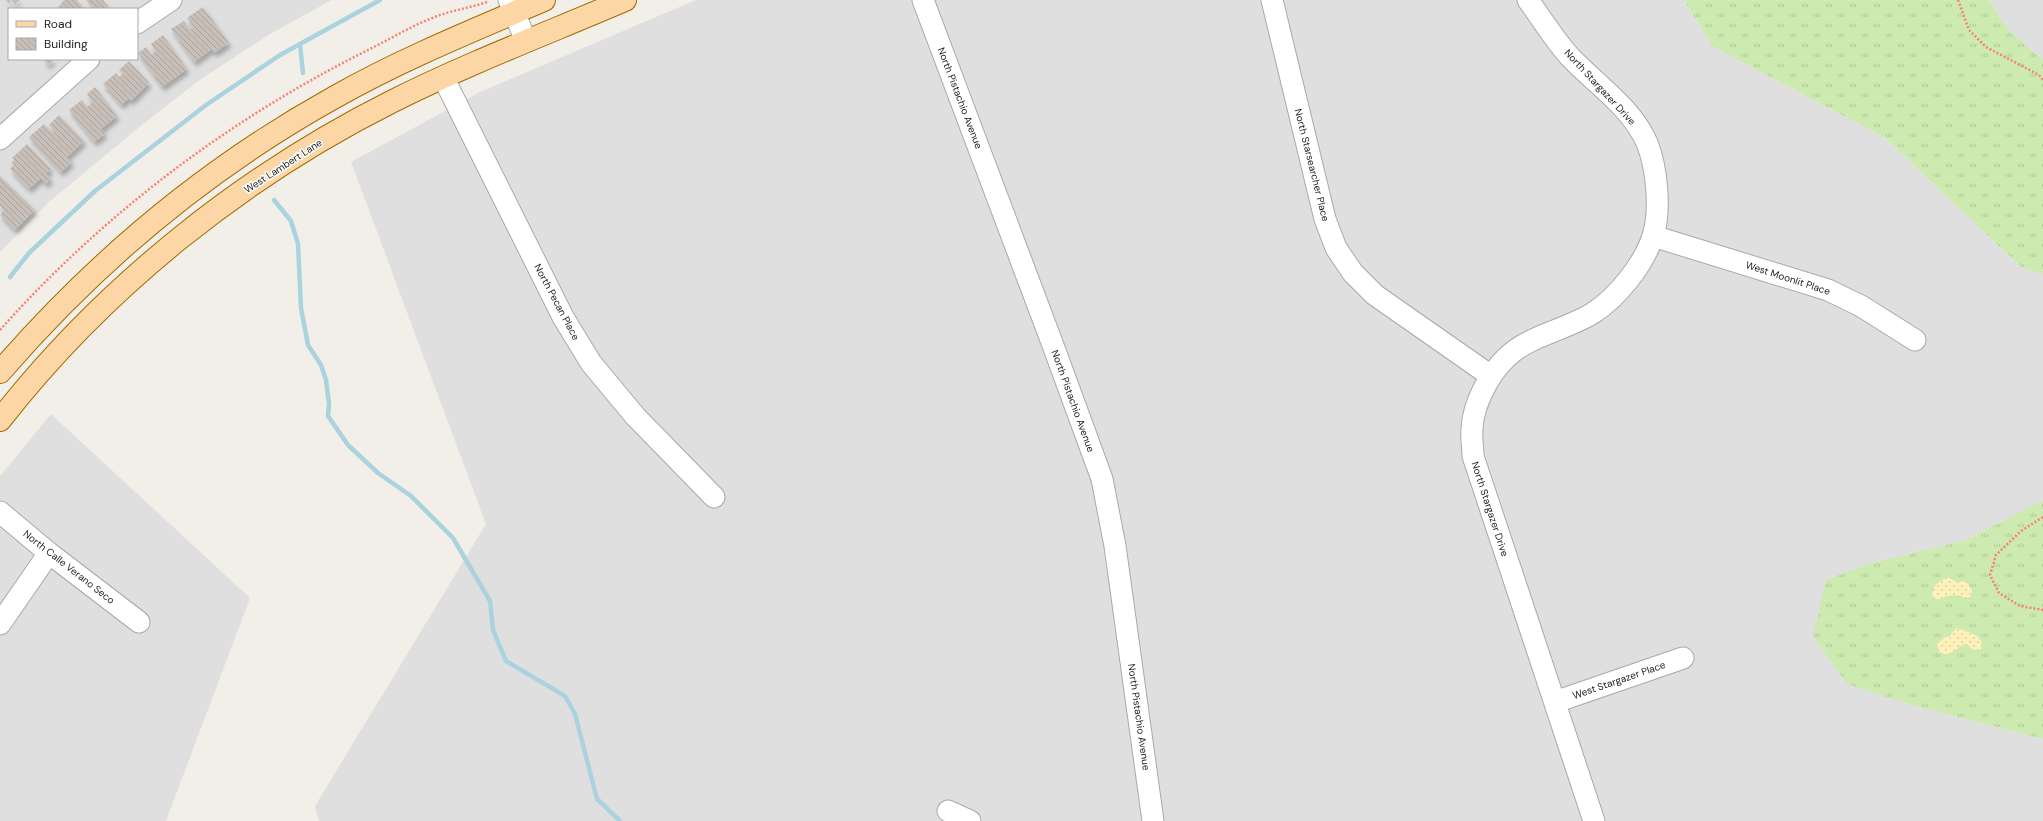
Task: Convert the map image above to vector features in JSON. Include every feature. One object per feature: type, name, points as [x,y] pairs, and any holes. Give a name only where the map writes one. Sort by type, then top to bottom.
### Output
[{"type":"main road","points":[[0,372],[68,298],[128,242],[192,190],[246,151],[334,97],[511,6],[544,0]]},
{"type":"main road","name":"West Lambert Lane","points":[[0,420],[90,320],[149,265],[182,237],[263,177],[362,117],[443,77],[625,0]]},
{"type":"street","points":[[138,22],[171,0]]},
{"type":"street","name":"North Pistachio Avenue","points":[[923,0],[1102,479],[1115,546],[1153,821]]},
{"type":"street","name":"North Starsearcher Place","points":[[1272,0],[1325,219],[1336,248],[1353,273],[1375,295],[1491,376]]},
{"type":"street","name":"North Stargazer Drive","points":[[1528,0],[1570,57],[1624,109],[1637,126],[1647,143],[1653,164],[1656,189],[1653,236],[1636,270],[1618,293],[1593,313],[1566,327],[1530,342],[1508,356],[1491,376],[1476,406],[1472,428],[1473,456],[1594,821]]},
{"type":"street","points":[[511,6],[526,41]]},
{"type":"street","points":[[0,139],[88,60]]},
{"type":"street","name":"North Pecan Place","points":[[443,77],[563,318],[591,363],[635,416],[714,497]]},
{"type":"street","name":"West Moonlit Place","points":[[1653,236],[1828,290],[1862,306],[1914,340]]},
{"type":"street","name":"North Calle Verano Seco","points":[[0,512],[49,553],[139,622]]},
{"type":"street","points":[[0,624],[49,553]]},
{"type":"street","name":"West Stargazer Place","points":[[1554,702],[1683,658]]},
{"type":"street","points":[[948,811],[970,821]]},
{"type":"path","points":[[1958,0],[1969,30],[1986,47],[2039,75],[2043,80]]},
{"type":"path","points":[[474,7],[487,2]]},
{"type":"path","points":[[2043,517],[2021,531],[1996,555],[1990,575],[1999,593],[2020,606],[2043,610]]},
{"type":"shaded area","points":[[0,0],[332,0],[270,34],[201,79],[143,124],[49,202],[0,252]]},
{"type":"shaded area","points":[[696,0],[1684,0],[1712,46],[1885,138],[2022,268],[2043,274],[2043,500],[1966,540],[1868,564],[1915,706],[2043,739],[2043,821],[319,821],[315,806],[486,524],[351,162],[480,92]]},
{"type":"shaded area","points":[[1989,0],[2043,0],[2043,60],[2006,27]]},
{"type":"shaded area","points":[[51,414],[250,598],[166,821],[0,821],[0,476]]},
{"type":"green space","points":[[1684,0],[1989,0],[2006,27],[2043,60],[2043,274],[2022,268],[1885,138],[1712,46]]},
{"type":"green space","points":[[2043,500],[2043,739],[1915,706],[1847,684],[1813,636],[1826,580],[1868,564],[1966,540]]},
{"type":"sand","points":[[1947,577],[1957,582],[1966,581],[1972,590],[1971,596],[1965,597],[1950,595],[1940,599],[1934,599],[1932,594],[1936,584]]},
{"type":"sand","points":[[1956,628],[1974,634],[1978,637],[1982,644],[1981,649],[1973,650],[1967,644],[1964,644],[1949,654],[1939,651],[1937,644],[1944,638],[1950,636]]},
{"type":"building","points":[[12,0],[20,0],[15,4]]},
{"type":"building","points":[[64,0],[77,0],[83,8],[58,8]]},
{"type":"building","points":[[86,0],[103,0],[109,8],[92,8]]},
{"type":"building","points":[[203,7],[229,43],[214,53],[212,49],[194,62],[171,29],[184,21],[190,30],[194,27],[187,18]]},
{"type":"building","points":[[163,35],[187,69],[162,87],[138,53],[146,47],[151,55],[156,51],[151,44]]},
{"type":"building","points":[[44,60],[53,60],[48,65]]},
{"type":"building","points":[[129,61],[149,83],[131,101],[129,98],[121,105],[103,84],[116,73],[119,77],[123,74],[119,70]]},
{"type":"building","points":[[95,87],[117,116],[101,129],[105,134],[94,142],[69,110],[82,100],[87,107],[93,102],[87,94]]},
{"type":"building","points":[[59,115],[84,141],[67,157],[72,162],[61,172],[29,137],[44,124],[53,133],[55,131],[49,125]]},
{"type":"building","points":[[27,144],[51,169],[46,174],[51,179],[46,184],[41,178],[29,189],[10,169],[14,165],[12,163],[14,160],[12,158]]},
{"type":"building","points":[[0,176],[35,210],[15,230],[0,215],[4,210],[0,206]]},
{"type":"waterway","points":[[10,277],[29,253],[95,191],[206,105],[280,55],[380,0]]},
{"type":"waterway","points":[[300,44],[303,73]]},
{"type":"waterway","points":[[274,200],[291,221],[298,244],[301,308],[308,345],[321,365],[326,380],[329,404],[328,416],[348,445],[378,473],[411,496],[453,538],[490,601],[493,630],[506,661],[565,696],[575,714],[597,799],[620,821]]}]
